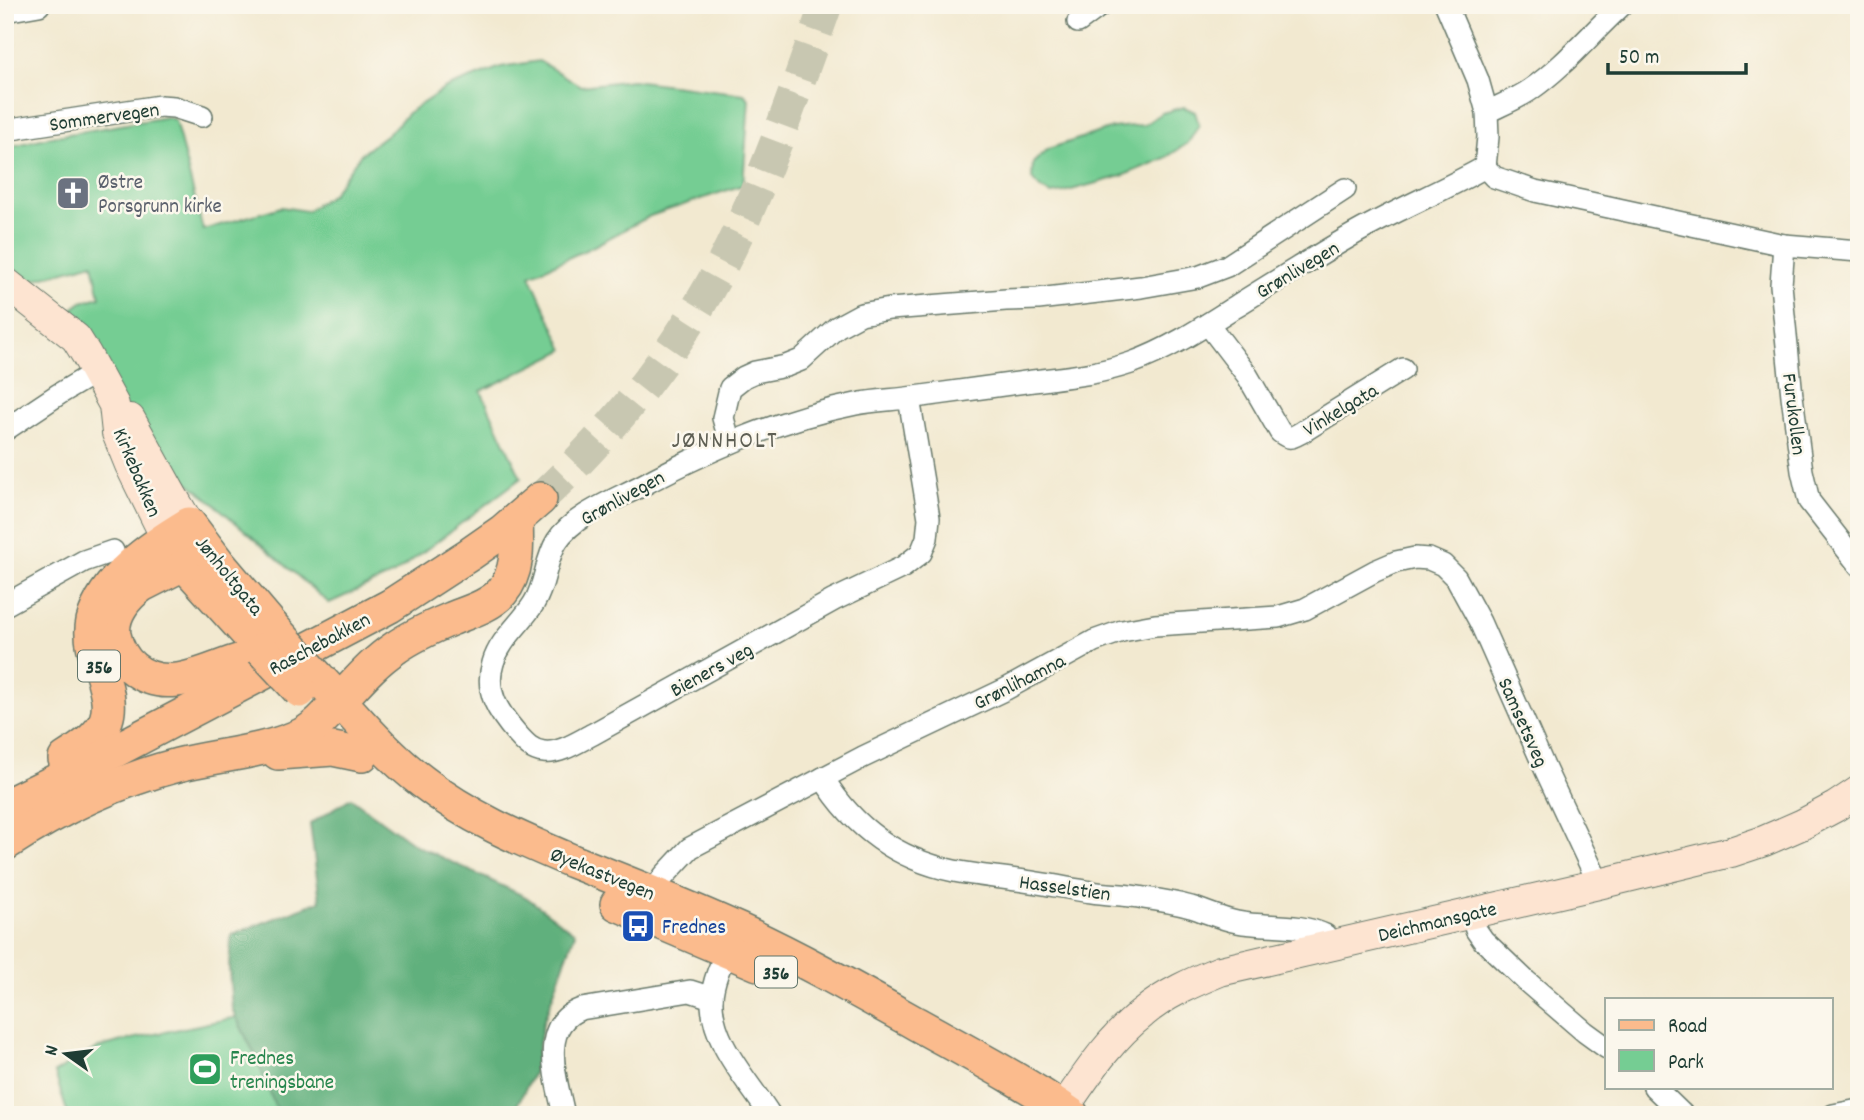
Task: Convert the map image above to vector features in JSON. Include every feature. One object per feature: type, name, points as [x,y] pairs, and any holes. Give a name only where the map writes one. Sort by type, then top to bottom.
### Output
[{"type":"main road","name":"Raschebakken","points":[[5,806],[86,766],[318,687],[372,667],[394,649],[434,626],[491,601],[509,582],[528,510],[470,554],[390,606],[318,687]]},
{"type":"main road","name":"Jønholtgata","points":[[187,544],[257,628],[318,687]]},
{"type":"main road","name":"356","points":[[5,844],[62,811],[119,784],[180,765],[247,752],[306,733],[318,687],[241,660],[192,678],[156,680],[130,666],[117,648],[114,631],[119,609],[132,592],[187,544]]},
{"type":"main road","name":"356","points":[[5,801],[85,746],[100,732],[109,712],[109,698],[92,642],[93,622],[105,594],[115,581],[187,544]]},
{"type":"main road","name":"Øyekastvegen","points":[[318,687],[362,755],[401,788],[467,832],[514,859],[648,904],[732,939],[951,1063],[1059,1113]]},
{"type":"main road","name":"Øyekastvegen","points":[[318,687],[421,780],[446,798],[504,831],[648,904]]},
{"type":"main road","name":"356","points":[[247,752],[333,749],[362,755]]},
{"type":"main road","name":"Raschebakken","points":[[5,825],[86,766]]},
{"type":"street","points":[[5,11],[39,5]]},
{"type":"street","points":[[1078,22],[1101,5]]},
{"type":"street","points":[[1446,5],[1474,69],[1487,112],[1485,167],[1494,177],[1535,191],[1784,245],[1859,251]]},
{"type":"street","points":[[1487,112],[1541,82],[1622,5]]},
{"type":"street","name":"Sommervegen","points":[[5,130],[159,106],[174,107],[202,116]]},
{"type":"street","name":"Grønlivegen","points":[[544,580],[557,541],[571,526],[674,468],[730,443],[762,430],[857,404],[1075,377],[1132,363],[1208,324],[1350,236],[1485,167]]},
{"type":"street","name":"Grønlivegen","points":[[730,443],[723,418],[730,388],[755,372],[801,360],[837,327],[861,314],[915,306],[1038,299],[1141,287],[1198,277],[1227,266],[1345,189]]},
{"type":"street","name":"Furukollen","points":[[1784,245],[1781,285],[1804,481],[1809,500],[1859,565]]},
{"type":"street","name":"Kirkebakken","points":[[9,290],[76,338],[114,405],[132,420],[187,544]]},
{"type":"street","name":"Vinkelgata","points":[[1208,324],[1247,375],[1280,432],[1287,438],[1312,426],[1403,369]]},
{"type":"street","points":[[5,430],[96,372]]},
{"type":"street","name":"Bieners veg","points":[[544,580],[534,603],[502,643],[493,662],[490,679],[501,715],[524,743],[533,750],[546,753],[555,752],[593,734],[834,600],[903,567],[921,552],[928,538],[929,518],[909,398]]},
{"type":"street","points":[[5,605],[84,561],[113,551]]},
{"type":"street","name":"Grønlihamna","points":[[648,904],[664,876],[690,848],[863,757],[1006,689],[1094,641],[1122,631],[1155,625],[1278,617],[1306,609],[1396,562],[1415,558],[1429,559],[1443,565]]},
{"type":"street","name":"Samsetsveg","points":[[1443,565],[1456,578],[1480,622],[1599,884]]},
{"type":"street","name":"Hasselstien","points":[[823,778],[845,809],[868,830],[903,855],[925,863],[981,876],[1142,897],[1192,907],[1226,920],[1257,926],[1281,924],[1312,929],[1325,935],[1329,946]]},
{"type":"street","name":"Deichmansgate","points":[[1059,1113],[1096,1062],[1143,1013],[1182,988],[1220,971],[1731,852],[1803,824],[1859,791]]},
{"type":"street","points":[[1471,913],[1476,930],[1483,940],[1526,981],[1605,1047]]},
{"type":"street","points":[[732,939],[715,983],[712,998],[714,1017],[729,1055],[771,1115]]},
{"type":"street","points":[[564,1115],[556,1078],[554,1037],[560,1023],[573,1012],[690,991],[712,998]]},
{"type":"street","points":[[1655,1088],[1684,1115]]},
{"type":"street","points":[[1833,1115],[1859,1110]]},
{"type":"green space","points":[[539,61],[581,86],[632,80],[744,94],[749,99],[743,185],[650,216],[590,248],[530,275],[564,350],[481,391],[521,478],[394,574],[329,603],[198,490],[141,447],[67,313],[82,302],[100,297],[93,263],[5,288],[5,148],[45,138],[167,117],[175,120],[203,230],[281,207],[307,211],[332,194],[361,154],[390,132],[409,112],[446,88],[501,67]]},
{"type":"green space","points":[[1184,107],[1195,112],[1199,125],[1188,143],[1165,158],[1122,176],[1064,192],[1051,194],[1041,189],[1032,179],[1033,163],[1048,149],[1112,128],[1144,125],[1162,113]]},
{"type":"green space","points":[[351,798],[415,845],[526,897],[575,933],[543,1023],[534,1072],[512,1115],[283,1115],[275,1106],[256,1057],[232,1009],[229,968],[231,935],[320,901],[310,824]]},
{"type":"green space","points":[[252,1014],[289,1115],[68,1115],[55,1073],[75,1060],[98,1048],[122,1041]]},
{"type":"tunnel","points":[[540,499],[622,412],[647,382],[692,317],[731,247],[758,188],[826,5]]},
{"type":"place","name":"Østre Porsgrunn kirke","points":[[73,193]]},
{"type":"place","name":"Frednes","points":[[638,926]]},
{"type":"place","name":"Frednes treningsbane","points":[[205,1069]]},
{"type":"district","name":"JØNNHOLT","points":[[725,439]]}]
